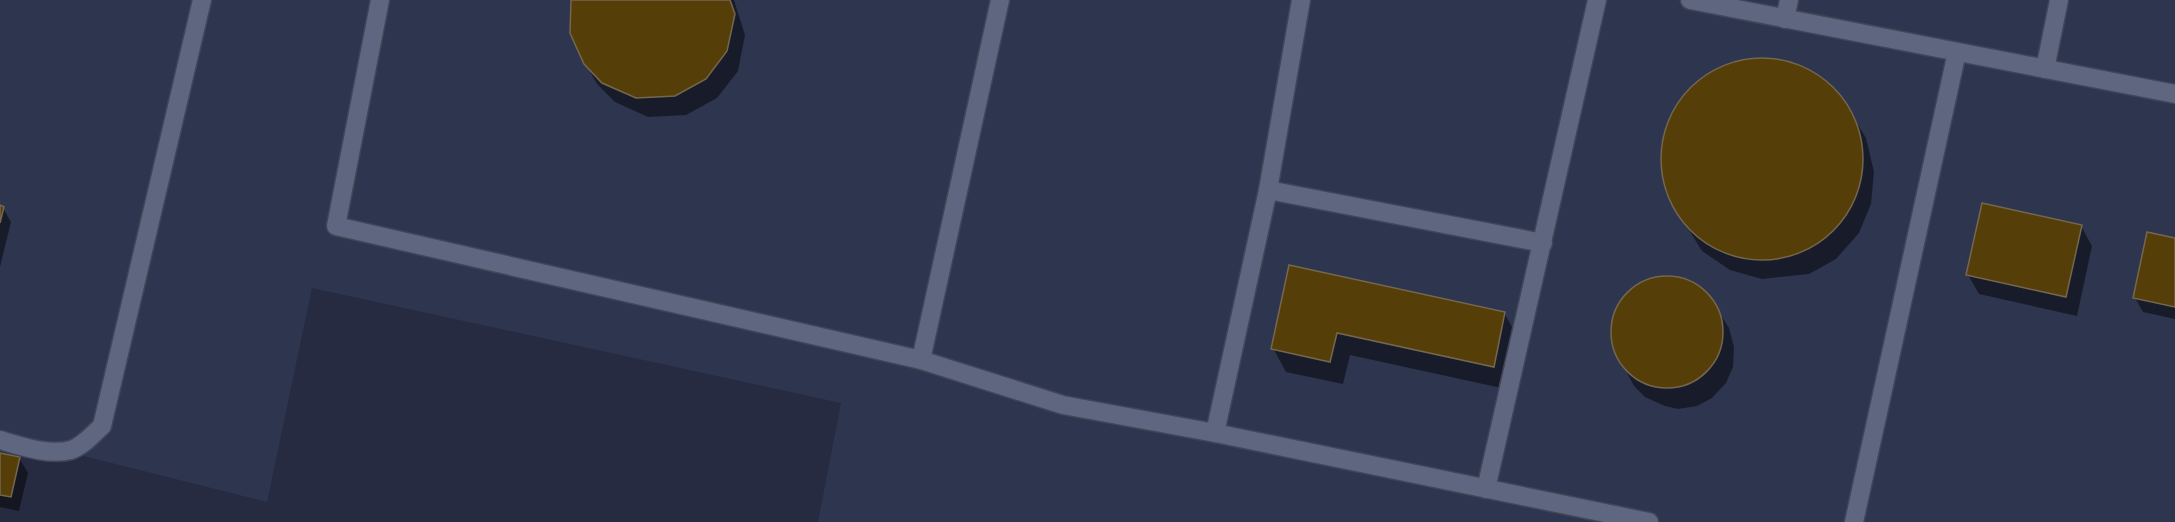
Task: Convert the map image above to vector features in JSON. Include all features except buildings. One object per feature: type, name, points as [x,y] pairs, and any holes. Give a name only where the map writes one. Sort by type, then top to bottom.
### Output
[{"type":"lane","points":[[0,440],[50,451],[72,450],[88,440],[102,426],[202,0]]},
{"type":"lane","points":[[380,0],[336,226],[921,360],[1063,405],[1215,433],[1648,522]]},
{"type":"lane","points":[[921,360],[1000,0]]},
{"type":"lane","points":[[1215,433],[1268,190],[1300,0]]},
{"type":"lane","points":[[1486,489],[1597,0]]},
{"type":"lane","points":[[1690,0],[2175,94]]},
{"type":"lane","points":[[1785,19],[1790,0]]},
{"type":"lane","points":[[2045,69],[2059,0]]},
{"type":"lane","points":[[1854,522],[1957,52]]},
{"type":"lane","points":[[1268,190],[1543,243]]},
{"type":"shaded area","points":[[0,0],[2175,0],[2175,522],[818,522],[841,403],[312,288],[267,502],[0,435]]}]
